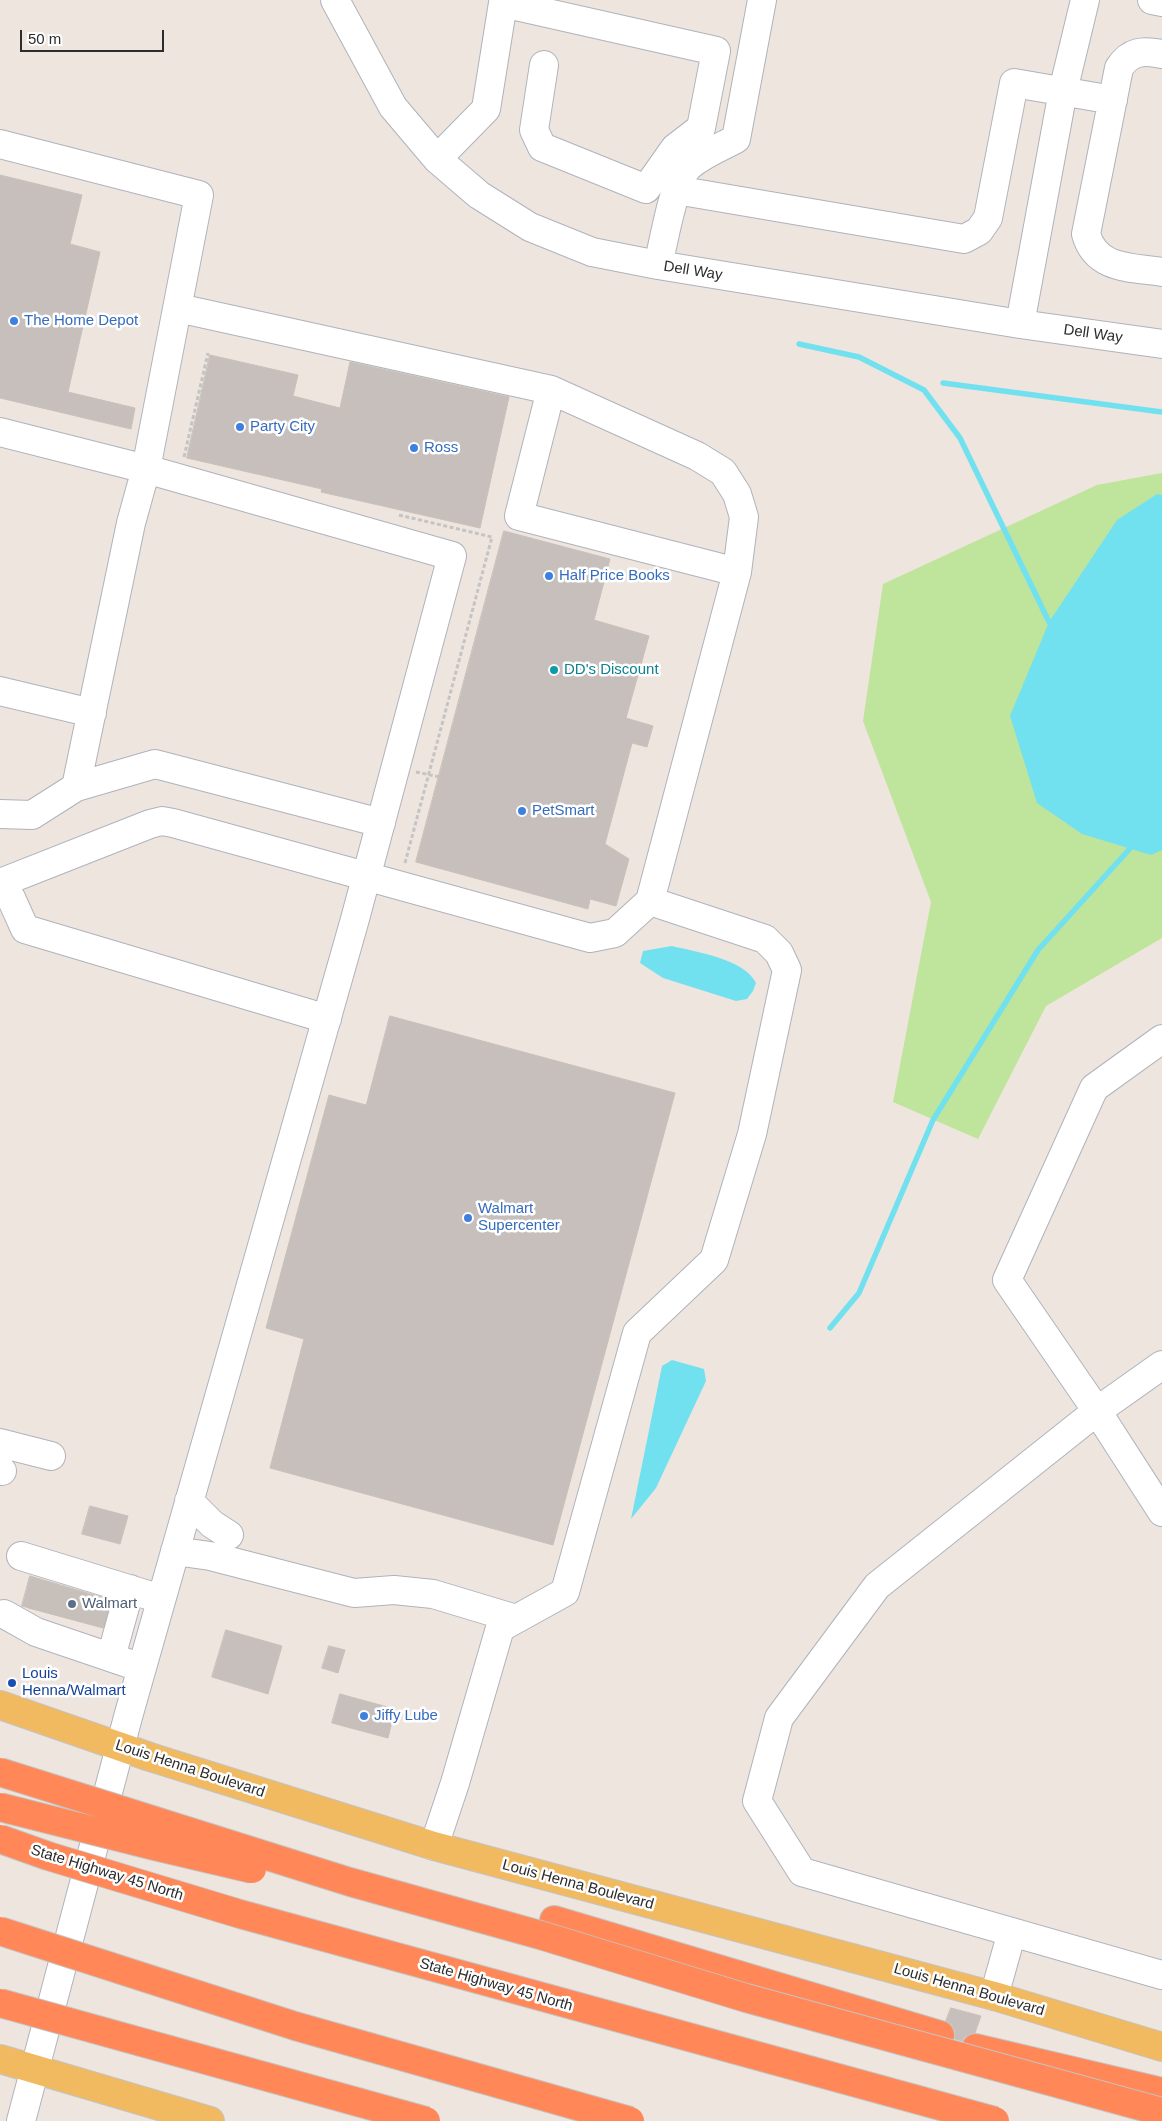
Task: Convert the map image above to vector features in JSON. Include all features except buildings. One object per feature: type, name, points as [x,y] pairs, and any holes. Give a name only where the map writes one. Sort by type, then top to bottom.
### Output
[{"type":"highway","points":[[0,1772],[342,1880],[540,1935],[746,1998],[1162,2112]]},
{"type":"highway","points":[[0,1807],[154,1846],[284,1876],[554,1920],[940,2036]]},
{"type":"highway","name":"State Highway 45 North","points":[[0,1839],[48,1856],[240,1914],[995,2121]]},
{"type":"highway","points":[[0,1931],[295,2026],[630,2121]]},
{"type":"highway","points":[[0,1995],[403,2121]]},
{"type":"highway","points":[[0,2003],[426,2121]]},
{"type":"highway","points":[[970,2047],[1162,2092]]},
{"type":"main road","name":"Louis Henna Boulevard","points":[[0,1705],[120,1747],[434,1846],[994,1996],[1162,2047]]},
{"type":"main road","points":[[0,2058],[210,2121]]},
{"type":"street","name":"Dell Way","points":[[329,0],[341,10],[393,107],[437,159],[479,195],[530,227],[592,252],[658,265],[1020,324],[1162,344]]},
{"type":"street","points":[[658,265],[676,190],[688,167],[706,154],[736,139],[762,0]]},
{"type":"street","points":[[1020,324],[1063,91],[1085,0]]},
{"type":"street","points":[[1152,0],[1162,2]]},
{"type":"street","points":[[437,159],[486,109],[503,2],[716,51],[701,128],[675,148],[646,189],[542,147],[534,130],[544,65]]},
{"type":"street","points":[[1162,54],[1140,52],[1131,54],[1124,60],[1120,68],[1086,234],[1089,245],[1103,260],[1114,265],[1162,272]]},
{"type":"street","points":[[676,190],[964,239],[979,231],[988,218],[1014,82],[1113,100]]},
{"type":"street","points":[[0,144],[199,195],[146,469],[131,522],[76,786]]},
{"type":"street","points":[[178,308],[551,390],[697,456],[723,472],[737,494],[744,517],[737,572],[650,901],[615,933],[590,938],[162,821],[150,824],[0,884],[11,898],[25,928],[326,1019]]},
{"type":"street","points":[[551,390],[519,516],[737,572]]},
{"type":"street","points":[[0,432],[146,469],[452,556],[367,876],[120,1747],[21,2121]]},
{"type":"street","points":[[0,691],[92,713]]},
{"type":"street","points":[[0,814],[32,815],[76,786],[155,764],[381,824]]},
{"type":"street","points":[[434,1846],[455,1783],[500,1628],[565,1592],[637,1333],[714,1260],[752,1134],[787,970],[779,953],[765,939],[650,901]]},
{"type":"street","points":[[1162,1039],[1094,1088],[1007,1280],[1097,1411],[1162,1512]]},
{"type":"street","points":[[1162,1365],[1097,1411],[878,1586],[779,1718],[757,1801],[802,1872],[1162,1975]]},
{"type":"street","points":[[0,1443],[51,1456]]},
{"type":"street","points":[[189,1500],[212,1524],[230,1536]]},
{"type":"street","points":[[175,1551],[210,1556],[354,1593],[394,1590],[433,1594],[516,1619]]},
{"type":"street","points":[[21,1556],[52,1574],[90,1585],[130,1589],[162,1598]]},
{"type":"street","points":[[84,1638],[130,1589]]},
{"type":"street","points":[[4,1614],[39,1622],[84,1638],[142,1668]]},
{"type":"street","points":[[994,1996],[1012,1932]]},
{"type":"path","points":[[183,463],[208,353]]},
{"type":"path","points":[[395,514],[492,537],[405,863]]},
{"type":"path","points":[[409,771],[440,777]]},
{"type":"green space","points":[[1162,473],[1162,938],[1046,1006],[978,1139],[893,1102],[931,902],[863,721],[883,584],[1097,485]]},
{"type":"water","points":[[1157,494],[1162,495],[1162,850],[1151,855],[1082,834],[1037,803],[1010,716],[1049,622],[1117,520]]},
{"type":"water","points":[[672,946],[719,958],[742,968],[756,983],[753,991],[747,999],[736,1001],[663,978],[640,963],[643,951]]},
{"type":"water","points":[[672,1360],[704,1369],[706,1381],[656,1488],[631,1519],[662,1366]]},
{"type":"waterway","points":[[799,344],[859,357],[924,390],[960,438],[1049,622],[1055,625]]},
{"type":"waterway","points":[[943,383],[1162,412]]},
{"type":"waterway","points":[[830,1328],[859,1293],[933,1120],[1038,950],[1135,843]]},
{"type":"tunnel","points":[[42,1612],[50,1582]]},
{"type":"tunnel","points":[[69,1619],[77,1589]]},
{"type":"tunnel","points":[[92,1625],[100,1595]]},
{"type":"place","name":"The Home Depot","points":[[14,321]]},
{"type":"place","name":"Party City","points":[[240,427]]},
{"type":"place","name":"Ross","points":[[414,448]]},
{"type":"place","name":"Half Price Books","points":[[549,576]]},
{"type":"place","name":"DD's Discount","points":[[554,670]]},
{"type":"place","name":"PetSmart","points":[[522,811]]},
{"type":"place","name":"Walmart Supercenter","points":[[468,1218]]},
{"type":"place","name":"Walmart","points":[[72,1604]]},
{"type":"place","name":"Louis Henna/Walmart","points":[[12,1683]]},
{"type":"place","name":"Jiffy Lube","points":[[364,1716]]}]
